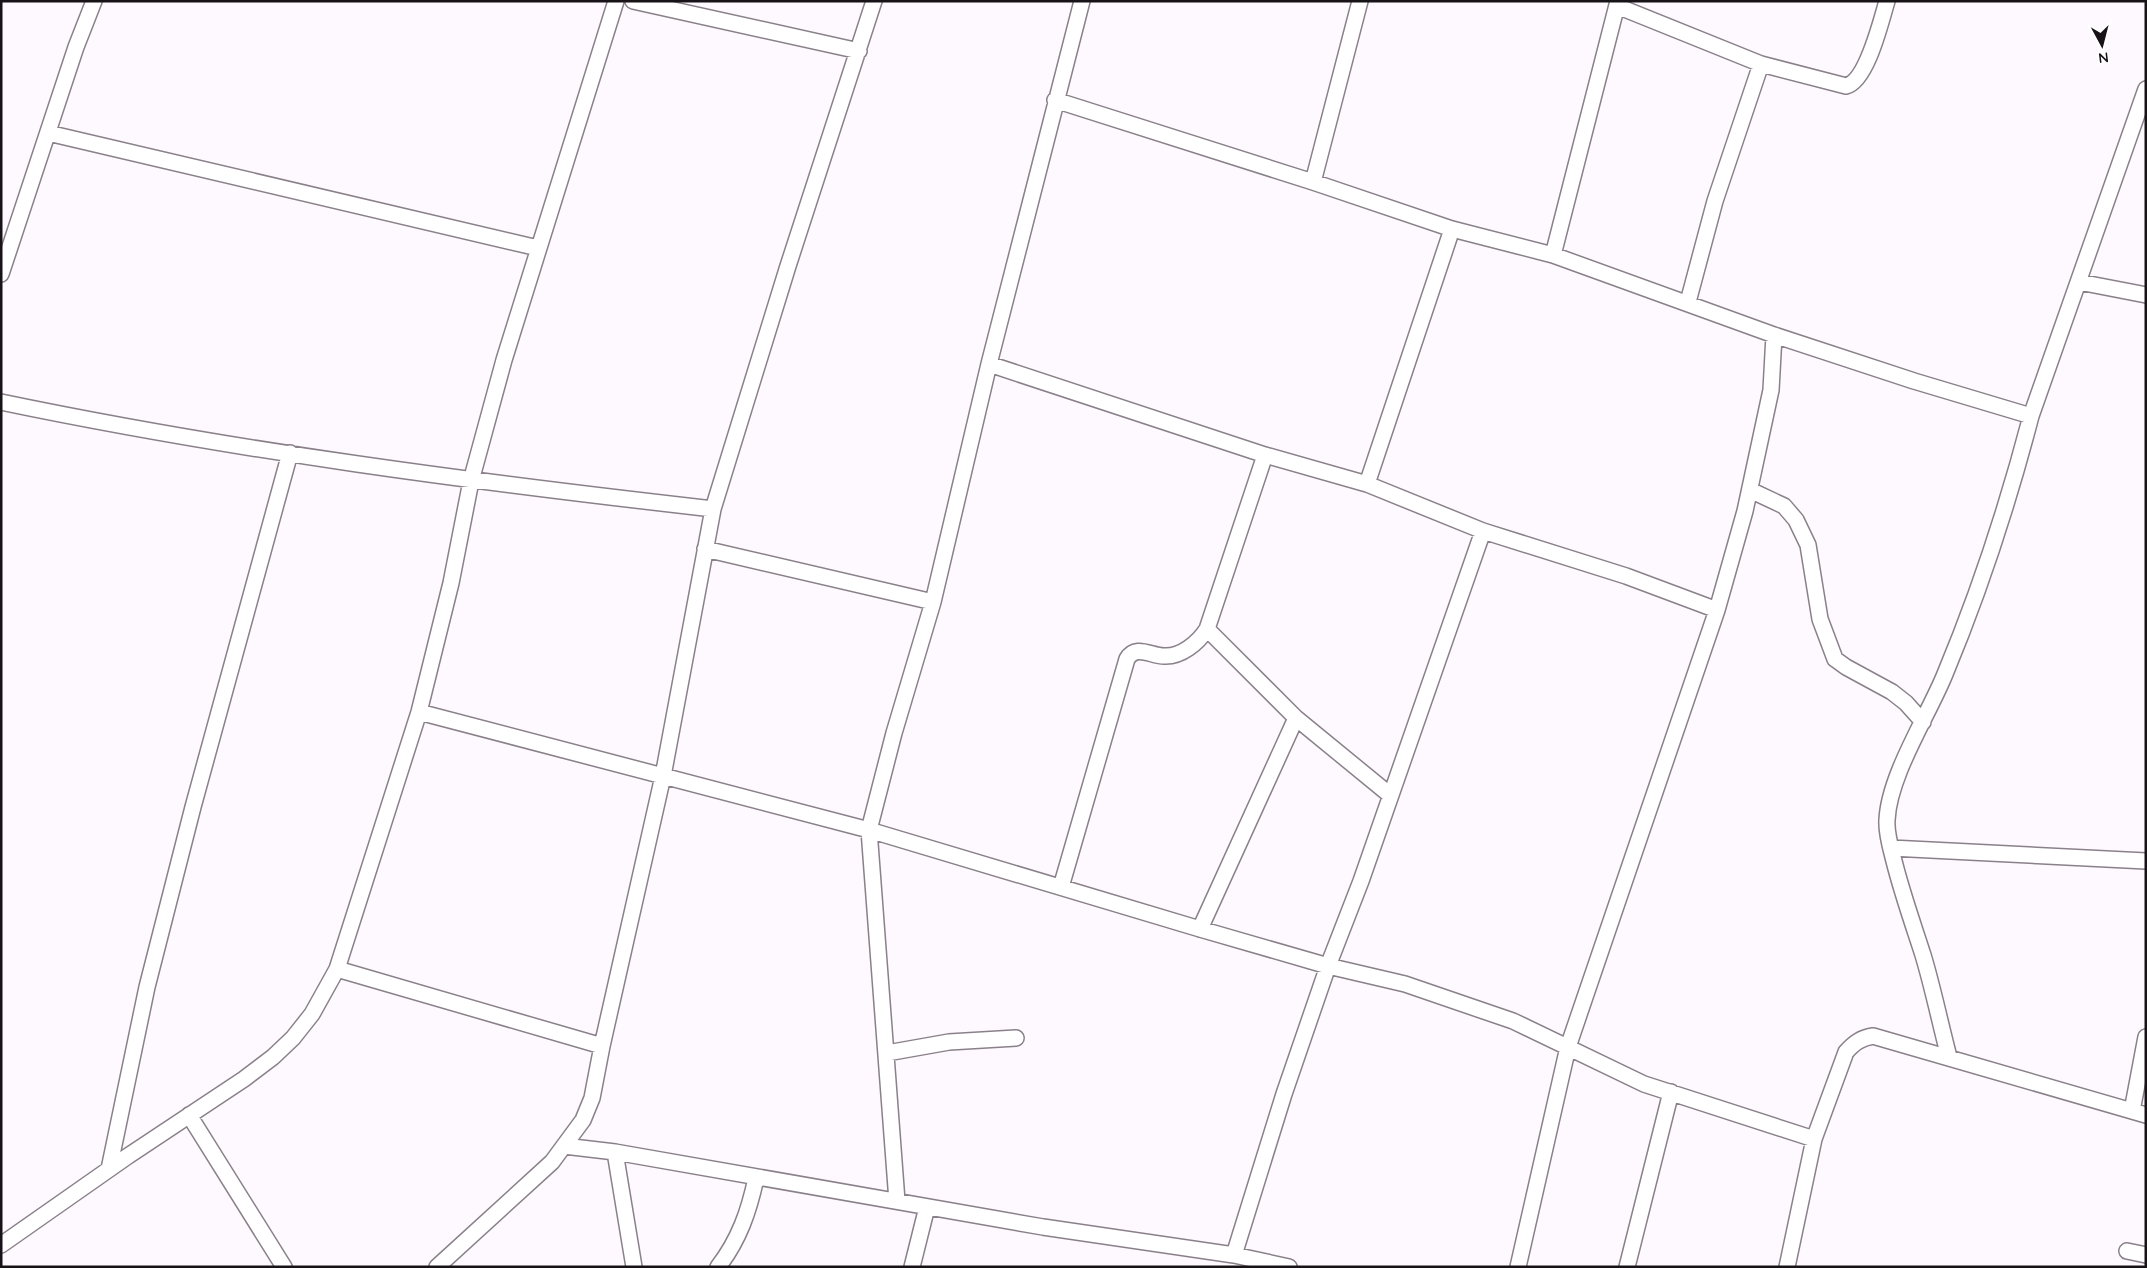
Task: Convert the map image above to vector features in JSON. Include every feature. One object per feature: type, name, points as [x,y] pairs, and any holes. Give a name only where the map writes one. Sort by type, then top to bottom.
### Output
[{"type":"street","points":[[1,274],[94,1]]},
{"type":"street","points":[[1,1245],[244,1079],[293,1038],[312,1014],[337,968],[419,712],[472,481],[504,360],[616,1]]},
{"type":"street","points":[[633,1],[859,51]]},
{"type":"street","points":[[437,1267],[552,1162],[582,1120],[592,1098],[663,776],[714,509],[785,275],[874,1]]},
{"type":"street","points":[[897,1201],[869,830],[894,733],[933,602],[989,364],[1055,100],[1082,1]]},
{"type":"street","points":[[1313,182],[1360,1]]},
{"type":"street","points":[[1553,255],[1618,4],[1762,64],[1840,85],[1851,84],[1856,81],[1867,61],[1887,1]]},
{"type":"street","points":[[1688,302],[1715,201],[1762,64]]},
{"type":"street","points":[[1949,1057],[1923,957],[1891,848],[1886,821],[1890,802],[1903,764],[1945,676],[1987,568],[2018,468],[2030,416],[2146,89]]},
{"type":"street","points":[[1055,100],[1313,182],[1452,229],[1553,255],[1774,334],[1914,381],[2030,416]]},
{"type":"street","points":[[48,133],[538,248]]},
{"type":"street","points":[[1366,484],[1452,229]]},
{"type":"street","points":[[2079,282],[2146,295]]},
{"type":"street","points":[[1518,1267],[1568,1046],[1717,610],[1750,490],[1771,390],[1774,334]]},
{"type":"street","points":[[989,364],[1266,455],[1366,484],[1483,531],[1626,576],[1717,610]]},
{"type":"street","points":[[1,402],[142,431],[472,481],[714,509]]},
{"type":"street","points":[[109,1170],[147,987],[193,807],[290,452]]},
{"type":"street","points":[[1061,887],[1127,659],[1132,653],[1138,651],[1163,656],[1176,654],[1194,645],[1206,629],[1266,455]]},
{"type":"street","points":[[1750,490],[1784,506],[1796,520],[1808,545],[1820,619],[1835,658],[1846,667],[1892,692],[1906,703],[1923,722]]},
{"type":"street","points":[[1234,1255],[1284,1094],[1328,966],[1361,881],[1483,531]]},
{"type":"street","points":[[706,549],[933,602]]},
{"type":"street","points":[[1206,629],[1296,718],[1390,795]]},
{"type":"street","points":[[419,712],[869,830],[1328,966],[1405,984],[1484,1009],[1568,1046],[1622,1075],[1703,1105],[1814,1139]]},
{"type":"street","points":[[1200,929],[1296,718]]},
{"type":"street","points":[[1891,848],[2146,861]]},
{"type":"street","points":[[337,968],[602,1046]]},
{"type":"street","points":[[1787,1267],[1814,1139],[1846,1052],[1860,1040],[1873,1036],[2139,1113],[2146,1037]]},
{"type":"street","points":[[887,1053],[949,1042],[1016,1038]]},
{"type":"street","points":[[1627,1267],[1670,1092]]},
{"type":"street","points":[[189,1115],[284,1267]]},
{"type":"street","points":[[564,1146],[614,1152],[1043,1227],[1234,1255],[1289,1267]]},
{"type":"street","points":[[614,1152],[634,1267]]},
{"type":"street","points":[[718,1267],[735,1242],[743,1224],[756,1178]]},
{"type":"street","points":[[912,1267],[928,1207]]},
{"type":"street","points":[[2127,1251],[2146,1255]]}]
